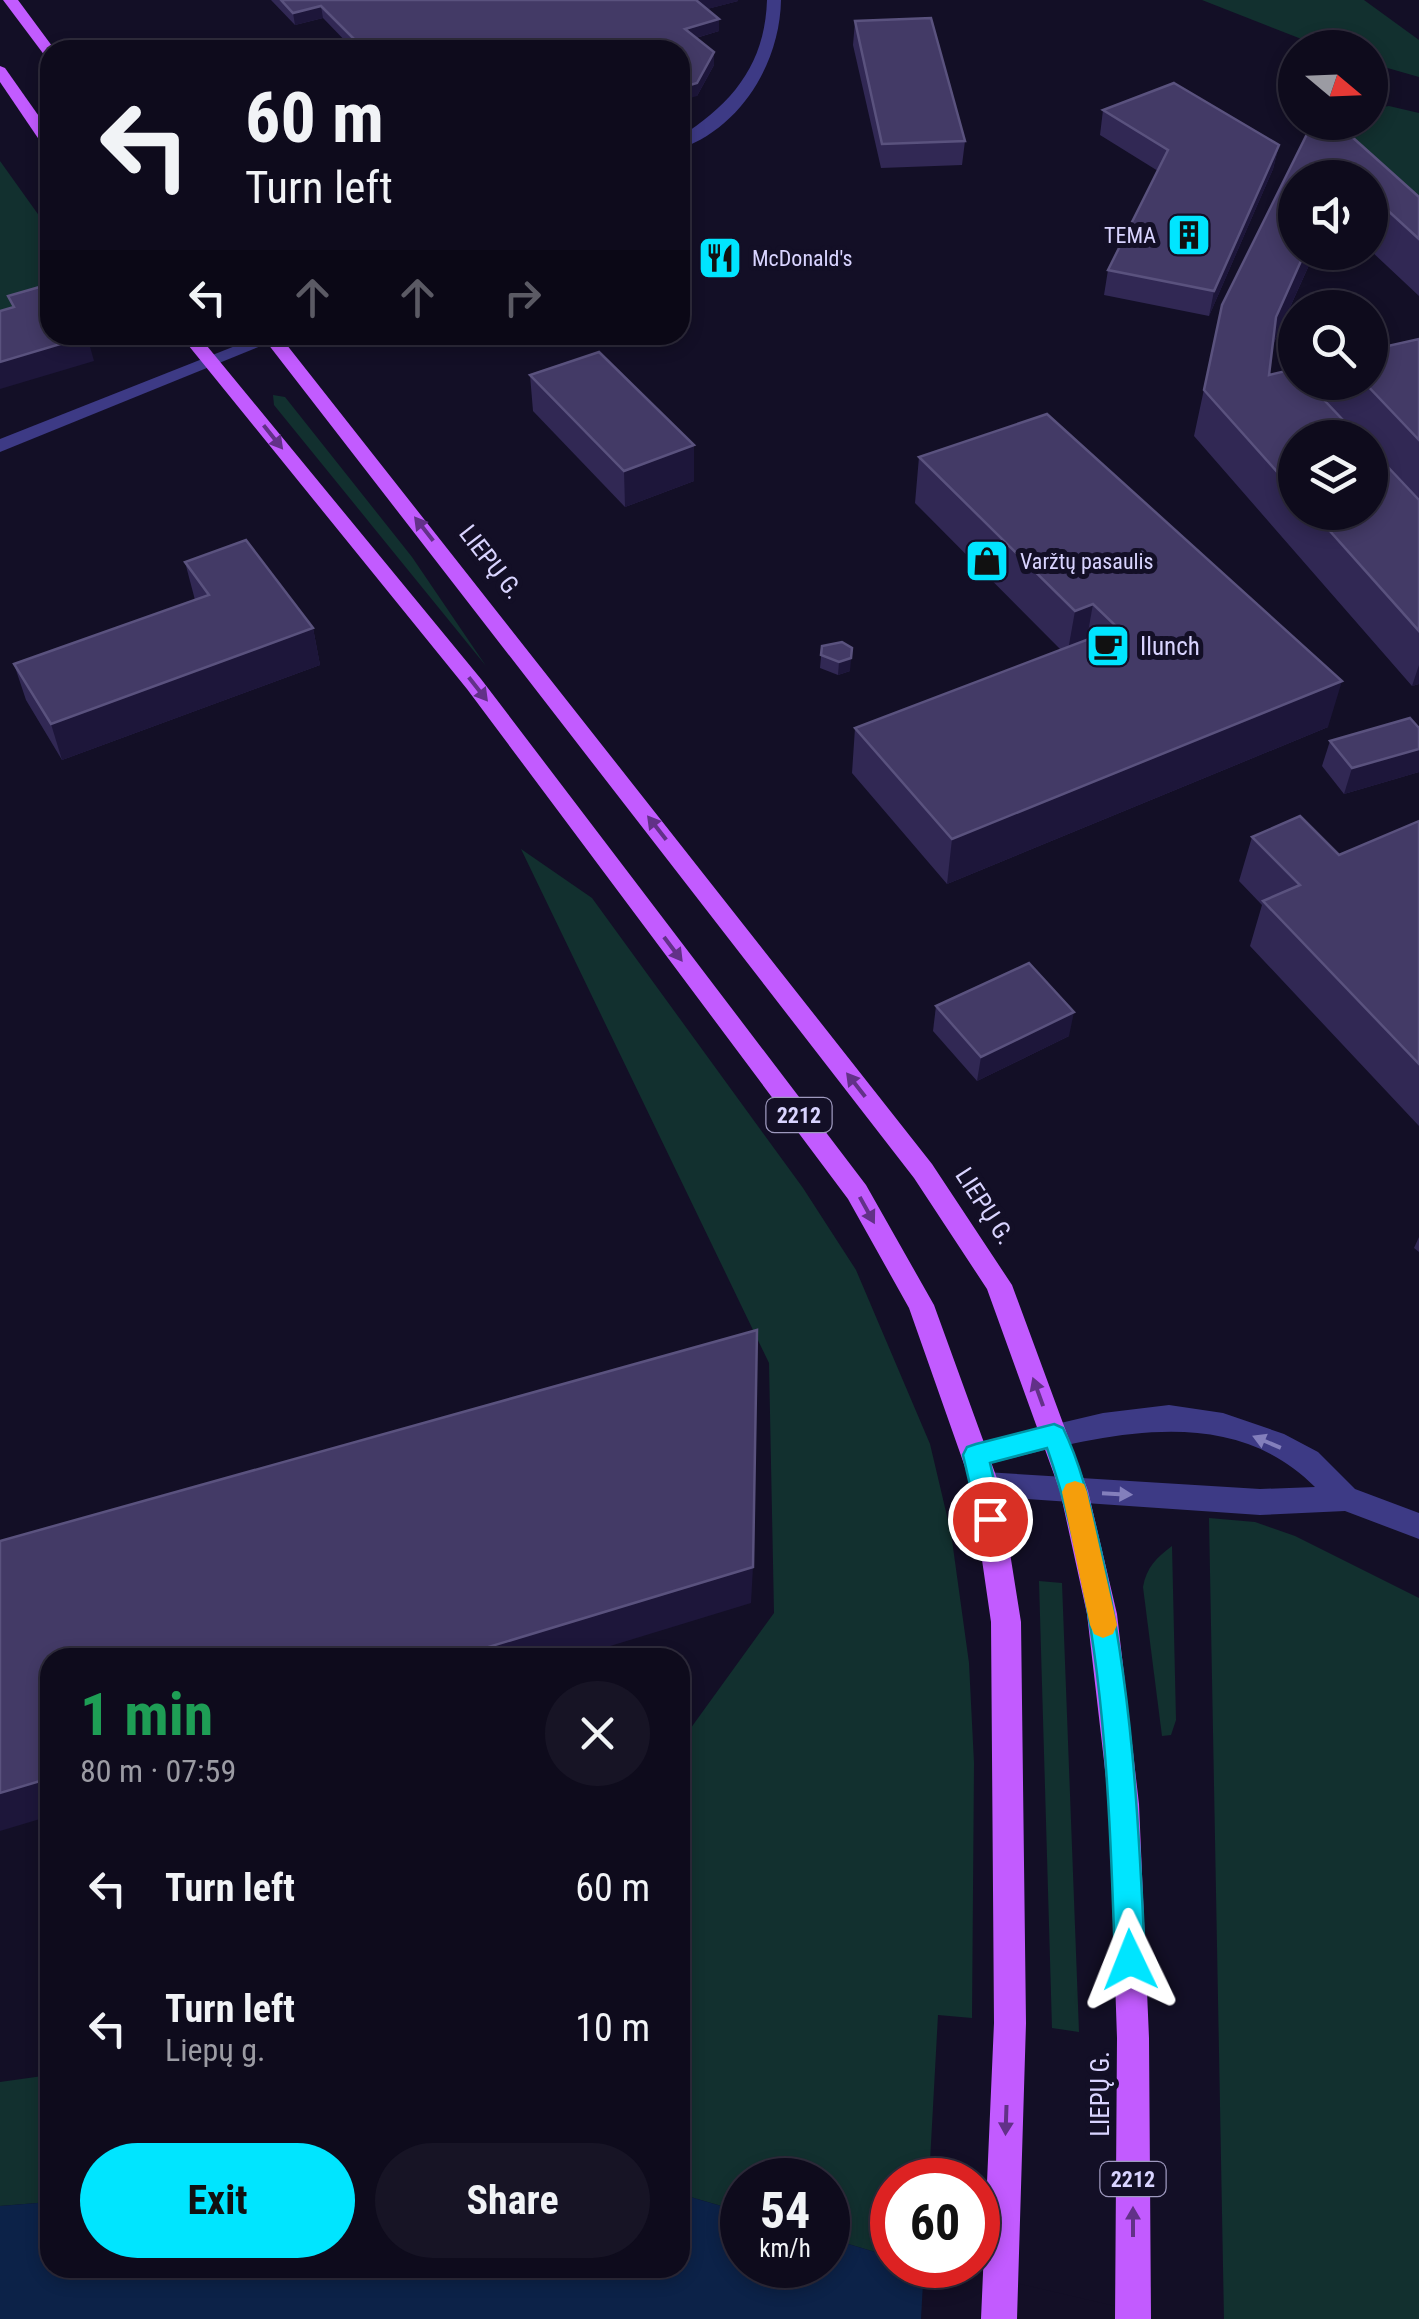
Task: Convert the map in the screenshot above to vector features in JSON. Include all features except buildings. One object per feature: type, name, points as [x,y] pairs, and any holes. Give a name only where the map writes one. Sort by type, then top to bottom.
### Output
[{"type":"main road","points":[[10,0],[40,40]]},
{"type":"main road","points":[[0,71],[40,129]]},
{"type":"main road","name":"2212","points":[[197,345],[474,684],[857,1192],[921,1306],[985,1484],[1006,1622],[1010,2023],[1000,2319]]},
{"type":"main road","name":"LIEPŲ G.","points":[[281,345],[923,1171],[998,1285],[1074,1491],[1102,1614],[1124,1804],[1133,2038],[1132,2319]]},
{"type":"street","points":[[690,136],[740,98],[766,61],[775,27],[774,0]]},
{"type":"street","points":[[0,446],[252,345]]},
{"type":"street","points":[[976,1455],[1054,1435],[1169,1417],[1223,1425],[1274,1443],[1308,1462],[1345,1498]]},
{"type":"street","points":[[985,1484],[1260,1502],[1345,1498],[1419,1526]]},
{"type":"green space","points":[[1202,0],[1364,0],[1419,40],[1419,77],[1388,68],[1388,30],[1279,30]]},
{"type":"green space","points":[[1388,106],[1419,113],[1419,204],[1388,177],[1388,160],[1369,160],[1347,140],[1388,140]]},
{"type":"green space","points":[[0,161],[40,217],[40,303],[0,315]]},
{"type":"green space","points":[[273,395],[285,397],[412,557],[486,666],[274,405]]},
{"type":"green space","points":[[521,849],[592,898],[803,1188],[856,1270],[930,1444],[951,1533],[969,1663],[974,1763],[972,2018],[938,2015],[930,2158],[870,2158],[870,2250],[850,2245],[850,2158],[720,2158],[720,2206],[690,2197],[690,1729],[774,1613],[769,1363]]},
{"type":"green space","points":[[1209,1518],[1255,1522],[1295,1536],[1419,1598],[1419,2319],[1224,2319]]},
{"type":"green space","points":[[1172,1546],[1176,1720],[1171,1735],[1162,1736],[1143,1587],[1153,1564]]},
{"type":"green space","points":[[1039,1581],[1062,1583],[1079,2032],[1052,2028]]},
{"type":"green space","points":[[40,2076],[40,2203],[0,2206],[0,2082]]},
{"type":"water","points":[[690,2197],[720,2206],[720,2288],[850,2288],[850,2245],[870,2250],[870,2288],[1000,2288],[1000,2284],[1148,2319],[0,2319],[0,2206],[40,2203],[40,2278],[690,2278]]},
{"type":"pier","points":[[1000,2279],[1149,2314],[1153,2319],[921,2319],[923,2288],[1000,2288]]},
{"type":"slow traffic","points":[[1075,1492],[1103,1625]]},
{"type":"place","name":"TEMA","points":[[1189,235]]},
{"type":"place","name":"McDonald's","points":[[720,258]]},
{"type":"place","name":"Varžtų pasaulis","points":[[987,561]]},
{"type":"place","name":"Ilunch","points":[[1108,646]]},
{"type":"route","points":[[990,1519],[976,1455],[1054,1435],[1074,1491],[1102,1614],[1124,1804],[1130,1960]]}]
